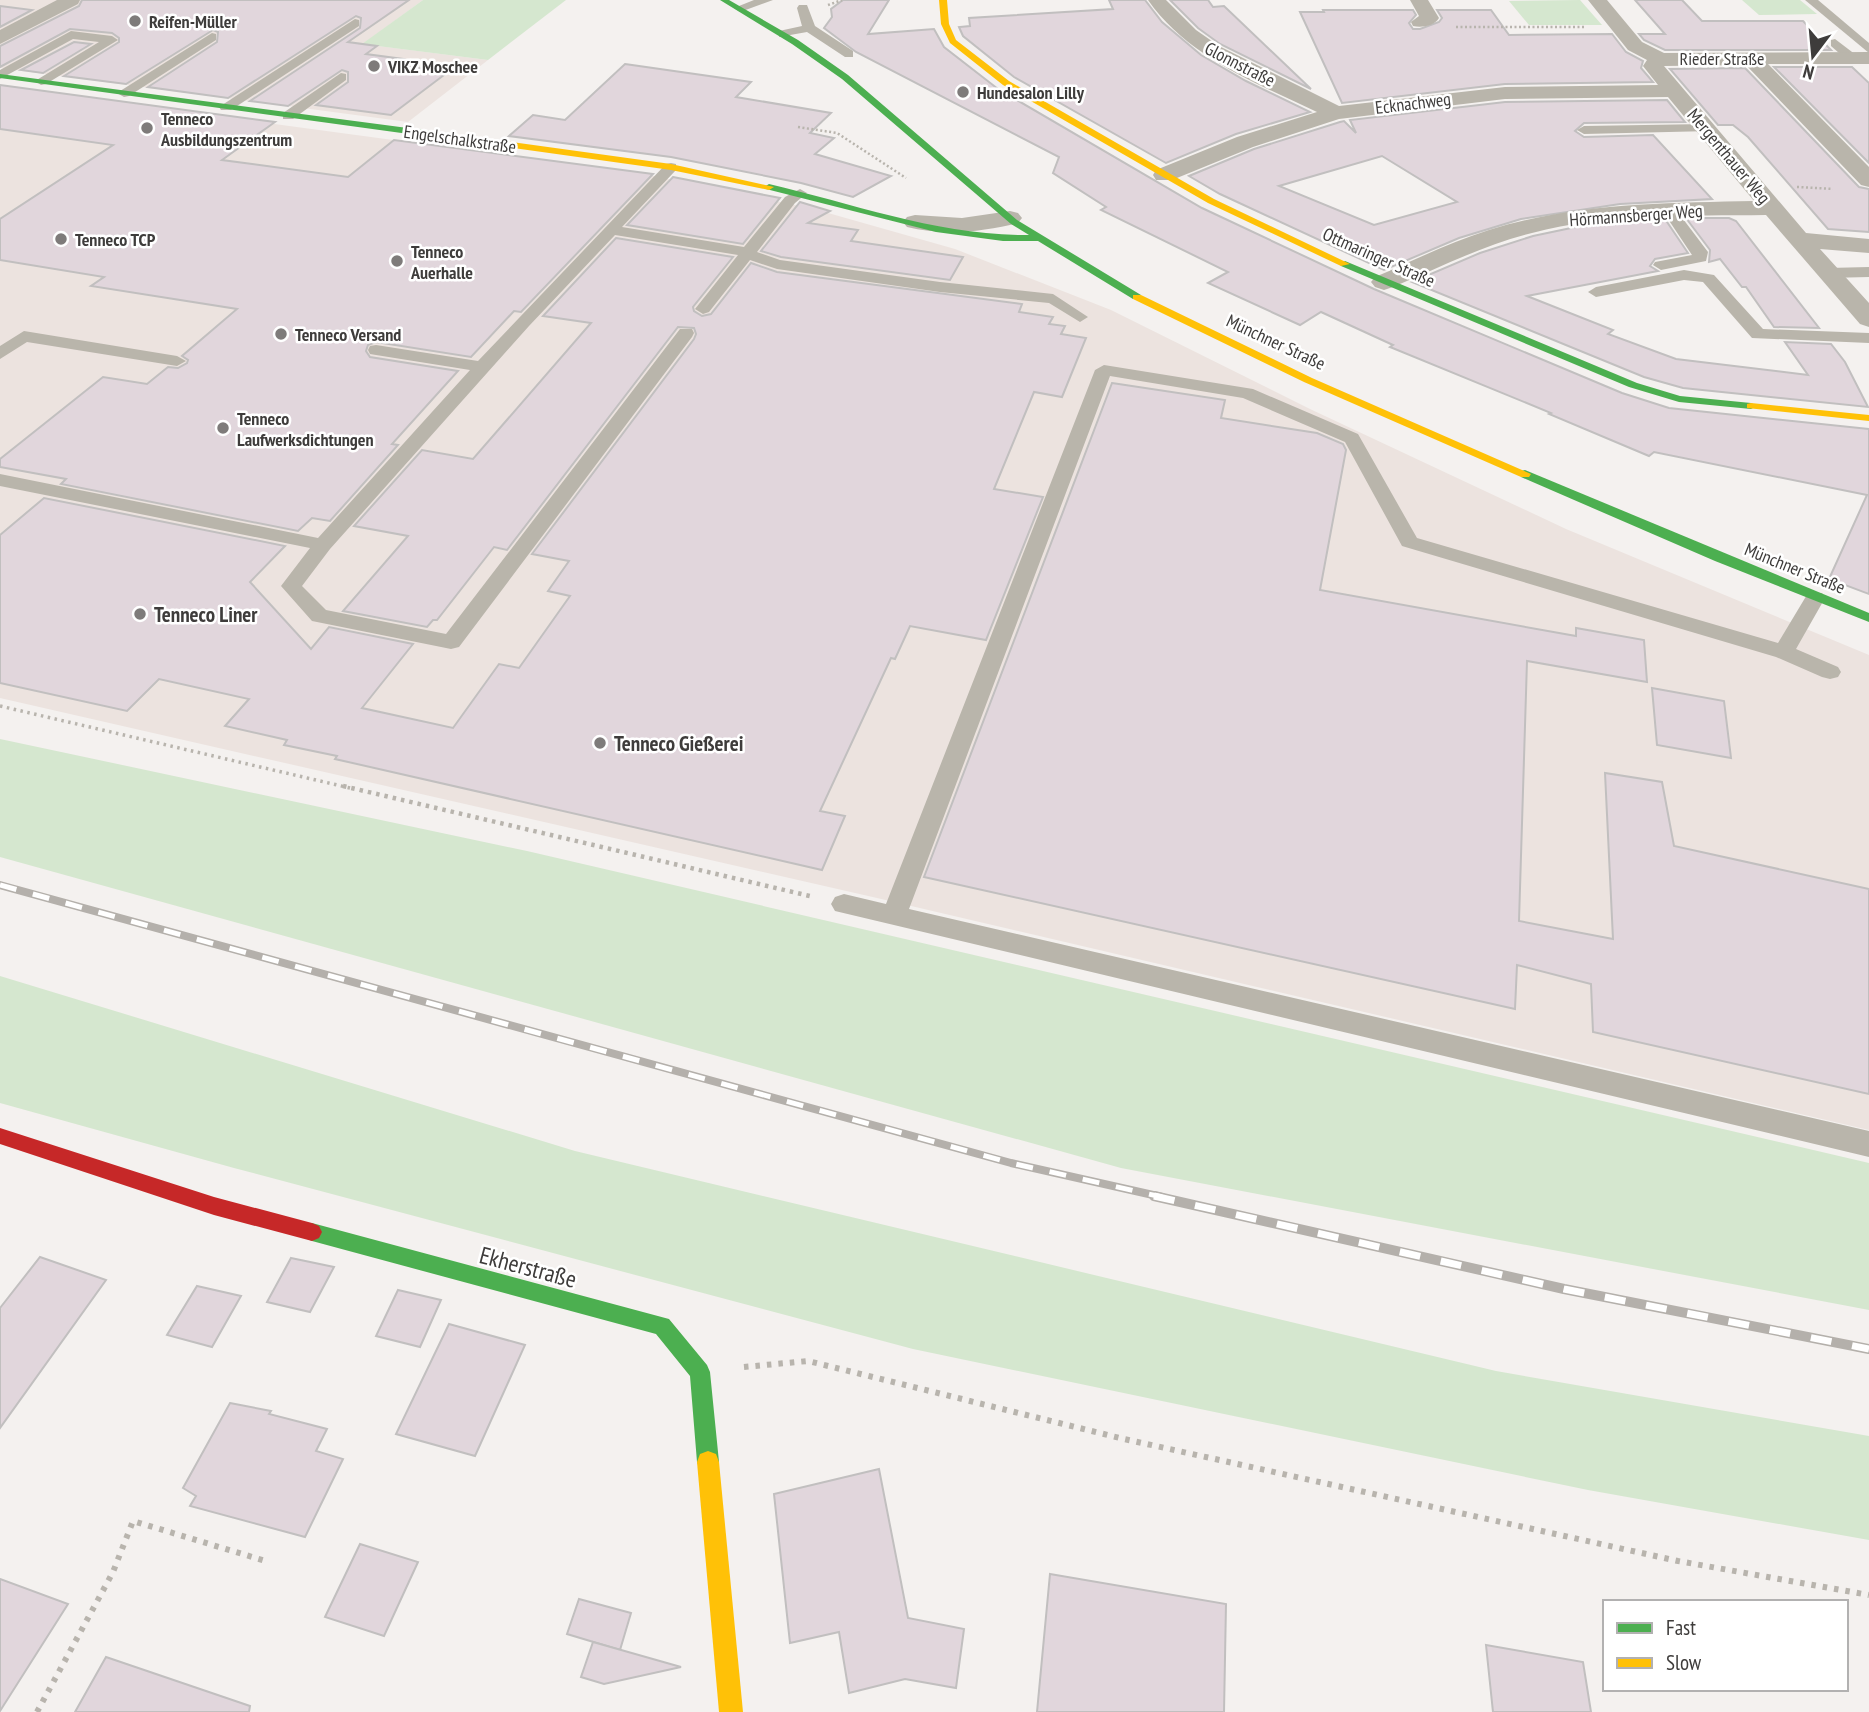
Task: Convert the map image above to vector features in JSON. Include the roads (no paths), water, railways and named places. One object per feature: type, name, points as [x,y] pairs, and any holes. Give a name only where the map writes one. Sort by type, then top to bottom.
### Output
[{"type":"street","points":[[0,38],[71,0]]},
{"type":"street","name":"Münchner Straße","points":[[724,0],[783,34],[861,90],[1010,218],[1038,238],[1116,284],[1228,341],[1403,422],[1815,598],[1869,618]]},
{"type":"street","name":"Ottmaringer Straße","points":[[943,0],[945,23],[953,41],[1006,83],[1164,175],[1265,227],[1384,282],[1633,385],[1679,399],[1869,418]]},
{"type":"street","name":"Glonnstraße","points":[[1157,0],[1163,12],[1200,44],[1335,113]]},
{"type":"street","points":[[1419,0],[1425,20]]},
{"type":"street","points":[[1597,0],[1635,46],[1660,59]]},
{"type":"street","name":"Rieder Straße","points":[[1660,59],[1856,55]]},
{"type":"street","points":[[1751,58],[1869,180]]},
{"type":"street","name":"Mergenthauer Weg","points":[[1660,59],[1653,66],[1869,319]]},
{"type":"street","name":"Engelschalkstraße","points":[[0,75],[671,167],[800,193],[915,222],[951,234],[1008,240],[1038,238]]},
{"type":"street","name":"Ecknachweg","points":[[1164,175],[1245,142],[1335,113],[1505,93],[1674,91]]},
{"type":"street","name":"Hörmannsberger Weg","points":[[1384,282],[1499,235],[1568,219],[1669,210],[1772,208]]},
{"type":"street","name":"Engelschalkstraße","points":[[915,222],[962,225],[1010,218]]},
{"type":"street","points":[[1799,240],[1869,246]]},
{"type":"street","name":"Ekherstraße","points":[[0,1136],[214,1206],[662,1326],[700,1372],[731,1712]]},
{"type":"lane","points":[[740,8],[767,0]]},
{"type":"lane","name":"Rieder Straße","points":[[1811,0],[1856,55]]},
{"type":"lane","points":[[803,8],[809,28],[849,54]]},
{"type":"lane","points":[[226,107],[355,23]]},
{"type":"lane","points":[[783,34],[826,27]]},
{"type":"lane","points":[[0,75],[71,35],[112,40],[41,81]]},
{"type":"lane","points":[[124,93],[212,37]]},
{"type":"lane","points":[[288,116],[341,77]]},
{"type":"lane","points":[[1584,130],[1706,128]]},
{"type":"lane","points":[[671,167],[482,368],[323,545],[292,586],[319,616],[451,642],[685,333]]},
{"type":"lane","points":[[703,309],[790,200],[800,193]]},
{"type":"lane","points":[[1582,280],[1700,258],[1700,253],[1669,210]]},
{"type":"lane","points":[[612,230],[737,250],[776,264],[940,287],[1053,299],[1080,317]]},
{"type":"lane","points":[[1828,273],[1869,272]]},
{"type":"lane","points":[[1596,292],[1684,275],[1708,278],[1758,334],[1869,338]]},
{"type":"lane","points":[[0,354],[24,336],[177,361]]},
{"type":"lane","points":[[376,350],[482,368]]},
{"type":"lane","points":[[894,915],[1104,370],[1247,393],[1352,438],[1409,542],[1784,652],[1830,672]]},
{"type":"lane","points":[[0,480],[323,545]]},
{"type":"lane","points":[[1784,652],[1815,598]]},
{"type":"lane","points":[[844,904],[1869,1144]]},
{"type":"railway","points":[[0,885],[1011,1163],[1162,1197]]},
{"type":"railway","points":[[1154,1196],[1564,1289],[1869,1349]]},
{"type":"place","name":"Reifen-Müller","points":[[135,21]]},
{"type":"place","name":"VIKZ Moschee","points":[[374,66]]},
{"type":"place","name":"Hundesalon Lilly","points":[[963,92]]},
{"type":"place","name":"Tenneco Ausbildungszentrum","points":[[147,128]]},
{"type":"place","name":"Tenneco TCP","points":[[61,239]]},
{"type":"place","name":"Tenneco Auerhalle","points":[[397,261]]},
{"type":"place","name":"Tenneco Versand","points":[[281,334]]},
{"type":"place","name":"Tenneco Laufwerksdichtungen","points":[[223,428]]},
{"type":"place","name":"Tenneco Liner","points":[[140,614]]},
{"type":"place","name":"Tenneco Gießerei","points":[[600,743]]}]
